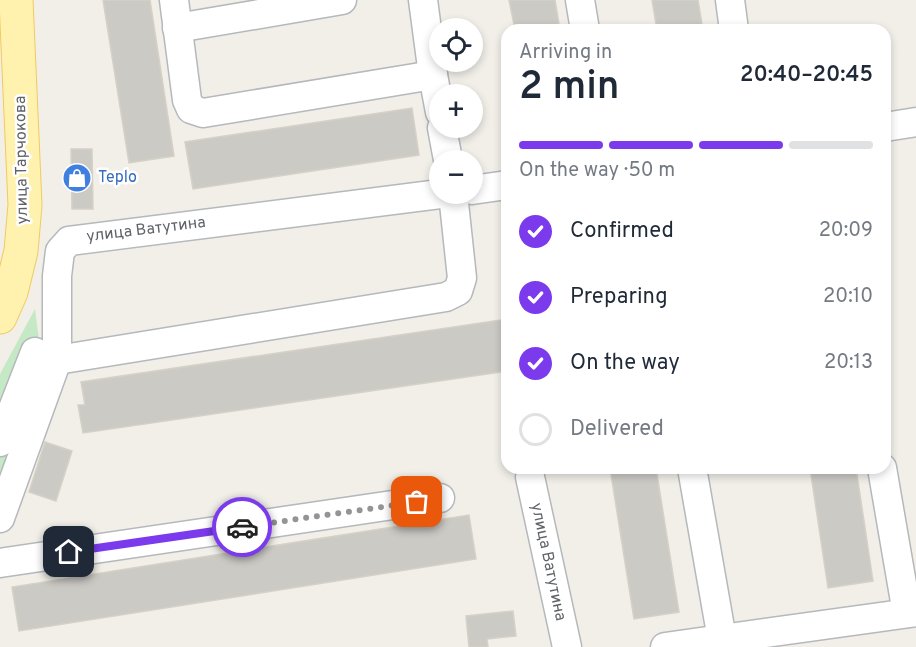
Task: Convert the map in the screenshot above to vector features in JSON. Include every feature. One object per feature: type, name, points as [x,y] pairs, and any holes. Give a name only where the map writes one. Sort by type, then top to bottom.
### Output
[{"type":"main road","name":"улица Тарчокова","points":[[0,317],[11,292],[21,251],[25,205],[16,0]]},
{"type":"street","points":[[174,0],[187,100],[191,109],[202,114],[433,75]]},
{"type":"street","points":[[177,28],[342,0]]},
{"type":"street","points":[[423,0],[435,84]]},
{"type":"street","points":[[580,0],[584,24]]},
{"type":"street","points":[[730,0],[733,24]]},
{"type":"street","points":[[891,126],[916,122]]},
{"type":"street","points":[[483,188],[501,186]]},
{"type":"street","name":"улица Ватутина","points":[[0,518],[46,356],[60,251],[69,241],[429,196]]},
{"type":"street","points":[[0,442],[46,356],[446,297],[458,291],[462,278],[454,204]]},
{"type":"street","points":[[693,474],[710,642]]},
{"type":"street","points":[[665,647],[911,612],[883,474]]},
{"type":"street","name":"улица Ватутина","points":[[530,477],[567,647]]},
{"type":"street","points":[[0,563],[440,498]]},
{"type":"green space","points":[[35,309],[41,355],[0,481],[0,374]]},
{"type":"building","points":[[103,0],[150,0],[174,156],[129,163]]},
{"type":"building","points":[[509,0],[555,0],[559,24],[514,24]]},
{"type":"building","points":[[652,0],[698,0],[702,24],[656,24]]},
{"type":"building","points":[[412,108],[419,155],[193,189],[185,142]]},
{"type":"building","points":[[71,149],[92,149],[93,209],[72,209]]},
{"type":"building","points":[[501,320],[501,372],[83,433],[78,405],[85,405],[81,382]]},
{"type":"building","points":[[45,442],[72,451],[56,501],[29,492]]},
{"type":"building","points":[[611,474],[657,474],[679,612],[634,619]]},
{"type":"building","points":[[811,474],[857,474],[873,581],[828,588]]},
{"type":"building","points":[[469,515],[476,559],[19,631],[12,587]]},
{"type":"building","points":[[513,611],[516,636],[487,639],[488,647],[469,647],[466,616]]},
{"type":"way so far","points":[[242,527],[417,502]]},
{"type":"place","name":"Teplo","points":[[77,178]]},
{"type":"route","points":[[69,552],[242,527]]}]
